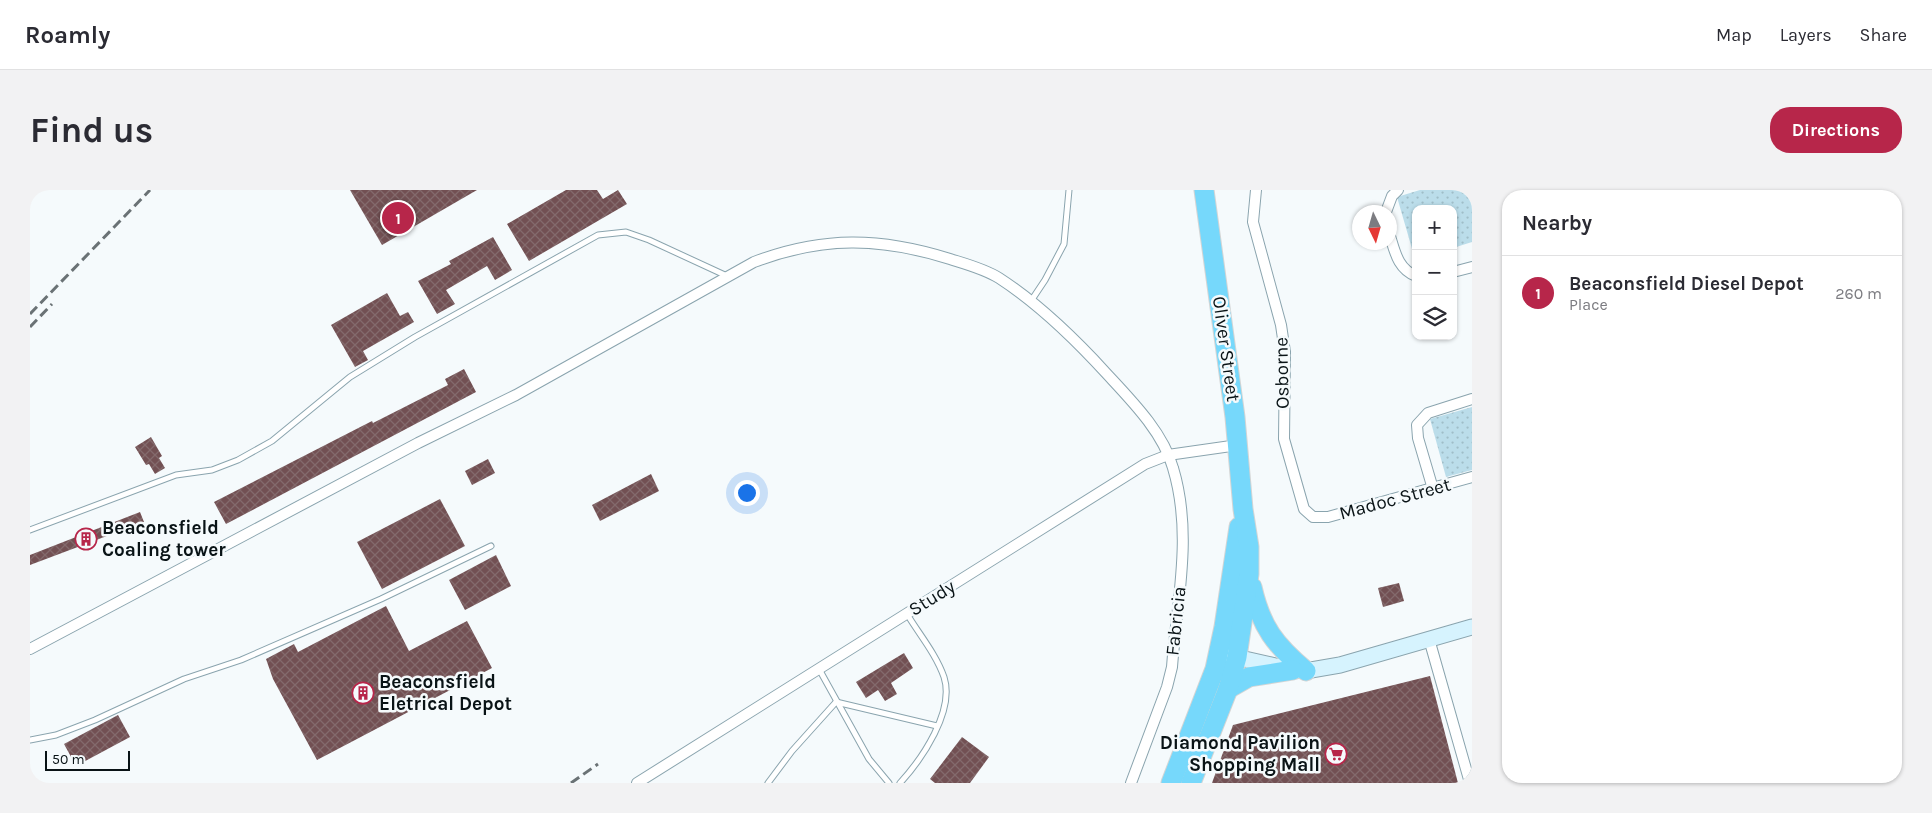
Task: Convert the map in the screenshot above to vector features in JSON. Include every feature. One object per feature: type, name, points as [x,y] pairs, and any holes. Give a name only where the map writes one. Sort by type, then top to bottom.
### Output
[{"type":"highway","name":"Oliver Street","points":[[1171,783],[1210,684],[1228,655],[1249,574],[1249,547],[1243,509],[1238,445],[1204,190]]},
{"type":"highway","name":"Oliver Street","points":[[1191,783],[1228,689],[1228,655],[1243,509]]},
{"type":"highway","points":[[1249,574],[1257,605],[1268,633],[1299,670]]},
{"type":"highway","points":[[1228,689],[1249,677],[1299,670]]},
{"type":"street","name":"Osborne","points":[[1256,190],[1253,216],[1255,236],[1281,325],[1286,352],[1284,439],[1302,503],[1307,513],[1318,518]]},
{"type":"street","points":[[1389,205],[1392,196],[1398,190]]},
{"type":"street","name":"Fabricia","points":[[30,649],[410,447],[516,395],[727,276],[782,252],[847,242],[883,243],[915,248],[970,265],[998,277],[1061,327],[1145,418],[1168,455],[1180,498],[1184,539],[1172,666],[1167,687],[1131,783]]},
{"type":"street","points":[[1395,250],[1399,263],[1412,274]]},
{"type":"street","points":[[1457,271],[1472,267]]},
{"type":"street","points":[[1433,489],[1418,438],[1417,425],[1428,413],[1472,399]]},
{"type":"street","name":"Study","points":[[637,783],[1144,464],[1168,455],[1238,445]]},
{"type":"street","name":"Madoc Street","points":[[1318,518],[1328,517],[1472,477]]},
{"type":"street","points":[[1228,655],[1299,670],[1335,666],[1472,627]]},
{"type":"street","points":[[1429,639],[1470,783]]},
{"type":"lane","points":[[1030,301],[1045,280],[1064,244],[1070,190]]},
{"type":"lane","points":[[30,530],[176,475],[212,470],[238,460],[272,441],[350,377],[424,332],[598,235],[626,232],[649,240],[727,276]]},
{"type":"lane","points":[[30,740],[56,735],[96,720],[184,679],[241,660],[381,599],[491,546]]},
{"type":"lane","points":[[900,783],[919,761],[937,726],[946,693],[944,678],[907,614]]},
{"type":"lane","points":[[819,669],[869,759],[890,783]]},
{"type":"lane","points":[[836,702],[937,726]]},
{"type":"lane","points":[[768,783],[792,751],[836,702]]},
{"type":"shaded area","points":[[1420,190],[1472,190],[1472,242],[1457,247],[1457,205],[1412,205],[1412,249],[1397,197]]},
{"type":"shaded area","points":[[1472,407],[1472,470],[1446,477],[1430,419]]},
{"type":"building","points":[[350,190],[477,190],[382,245]]},
{"type":"building","points":[[566,190],[597,190],[603,199],[618,190],[627,204],[529,261],[507,224]]},
{"type":"building","points":[[493,237],[512,270],[495,280],[487,266],[446,290],[455,304],[437,314],[418,281],[451,264],[449,261]]},
{"type":"building","points":[[387,293],[400,316],[408,312],[414,322],[363,351],[368,360],[355,367],[331,325]]},
{"type":"building","points":[[464,369],[476,392],[226,524],[214,502],[372,421],[373,423],[448,385],[445,379]]},
{"type":"building","points":[[151,437],[162,456],[159,458],[165,468],[155,474],[149,464],[146,465],[135,447]]},
{"type":"building","points":[[488,459],[495,473],[472,485],[465,471]]},
{"type":"building","points":[[651,474],[659,491],[600,521],[592,505]]},
{"type":"building","points":[[440,499],[465,546],[382,589],[357,542]]},
{"type":"building","name":"Beaconsfield Coaling tower","points":[[140,512],[144,522],[30,565],[30,555]]},
{"type":"building","points":[[496,555],[511,586],[465,610],[449,580]]},
{"type":"building","points":[[1399,583],[1404,601],[1383,607],[1378,588]]},
{"type":"building","name":"Beaconsfield Eletrical Depot","points":[[386,606],[409,651],[467,621],[492,668],[317,760],[273,679],[266,659],[294,644],[298,652]]},
{"type":"building","points":[[904,653],[913,668],[891,683],[897,694],[885,701],[878,690],[866,698],[856,682]]},
{"type":"building","name":"Diamond Pavilion Shopping Mall","points":[[1430,676],[1458,783],[1212,783],[1233,725]]},
{"type":"building","points":[[118,715],[130,737],[76,766],[64,744]]},
{"type":"building","points":[[962,737],[989,757],[970,783],[935,783],[930,779]]},
{"type":"railway","points":[[30,314],[150,190]]},
{"type":"railway","points":[[30,327],[52,304]]},
{"type":"railway","points":[[571,783],[598,764]]},
{"type":"place","name":"Beaconsfield Diesel Depot","points":[[398,218]]},
{"type":"place","name":"Beaconsfield Coaling tower","points":[[86,539]]},
{"type":"place","name":"Beaconsfield Eletrical Depot","points":[[363,693]]},
{"type":"place","name":"Diamond Pavilion Shopping Mall","points":[[1336,754]]}]
